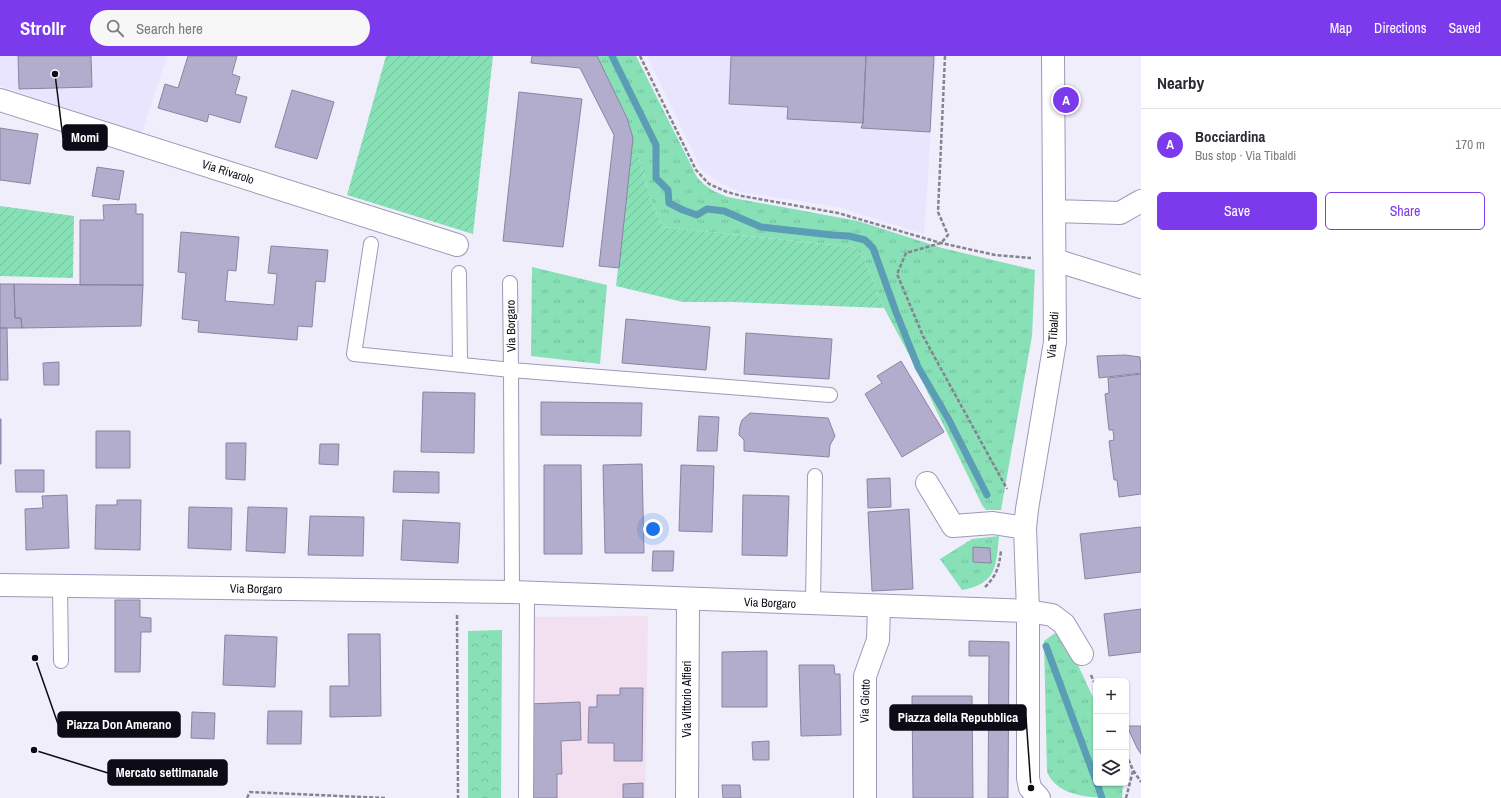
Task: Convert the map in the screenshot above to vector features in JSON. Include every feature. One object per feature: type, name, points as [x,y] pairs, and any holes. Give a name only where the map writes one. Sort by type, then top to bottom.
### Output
[{"type":"street","name":"Via Tibaldi","points":[[1028,611],[1025,528],[1055,342],[1053,56]]},
{"type":"street","name":"Via Rivarolo","points":[[0,100],[457,245]]},
{"type":"street","points":[[1054,211],[1120,213],[1141,201]]},
{"type":"street","points":[[1055,260],[1141,287]]},
{"type":"street","points":[[927,483],[953,526],[993,523],[1025,528]]},
{"type":"street","name":"Via Borgaro","points":[[0,585],[520,593],[1028,611],[1052,616],[1064,624],[1082,654]]},
{"type":"street","name":"Via Vittorio Alfieri","points":[[687,798],[688,600]]},
{"type":"street","name":"Via Giotto","points":[[865,798],[865,676],[878,640],[879,606]]},
{"type":"street","points":[[1028,611],[1028,770],[1033,795]]},
{"type":"lane","points":[[371,244],[354,354],[512,370]]},
{"type":"lane","points":[[458,273],[460,365]]},
{"type":"lane","name":"Via Borgaro","points":[[510,283],[520,593]]},
{"type":"lane","name":"Via Borgaro","points":[[512,370],[830,395]]},
{"type":"lane","points":[[814,604],[815,476]]},
{"type":"lane","points":[[60,585],[61,660]]},
{"type":"lane","points":[[520,593],[526,798]]},
{"type":"path","points":[[640,56],[696,170],[709,184],[742,196],[838,213],[941,243],[995,255],[1055,260]]},
{"type":"path","points":[[945,56],[938,212],[948,235],[941,243],[906,253],[897,274],[923,336],[1008,492]]},
{"type":"path","points":[[456,592],[458,798]]},
{"type":"path","points":[[1129,761],[1141,782]]},
{"type":"path","points":[[1126,798],[1133,770]]},
{"type":"path","points":[[247,798],[250,792],[385,798]]},
{"type":"shaded area","points":[[0,56],[167,56],[142,133],[0,86]]},
{"type":"shaded area","points":[[647,56],[936,56],[924,234],[838,207],[740,192],[722,184],[702,171]]},
{"type":"shaded area","points":[[648,616],[645,798],[536,798],[534,617]]},
{"type":"green space","points":[[386,56],[493,56],[473,234],[347,195]]},
{"type":"green space","points":[[597,56],[636,56],[697,177],[707,187],[715,191],[728,197],[858,221],[942,248],[1035,270],[1032,336],[1001,510],[986,510],[982,505],[913,362],[884,308],[864,258],[853,247],[663,227],[651,200],[627,118]]},
{"type":"green space","points":[[633,138],[651,200],[663,227],[853,247],[864,258],[884,308],[732,302],[683,302],[616,286]]},
{"type":"green space","points":[[0,206],[74,216],[73,278],[0,276]]},
{"type":"green space","points":[[532,267],[607,285],[600,364],[531,356]]},
{"type":"green space","points":[[999,536],[995,565],[988,578],[974,587],[962,590],[940,559],[972,539]]},
{"type":"green space","points":[[502,630],[501,798],[468,798],[468,631]]},
{"type":"green space","points":[[1055,633],[1066,639],[1093,698],[1093,786],[1123,786],[1122,798],[1088,797],[1068,792],[1052,781],[1047,772],[1044,641]]},
{"type":"building","points":[[18,56],[91,56],[92,87],[19,89]]},
{"type":"building","points":[[188,56],[237,56],[232,74],[240,77],[235,94],[247,97],[240,123],[209,114],[207,122],[158,108],[165,84],[178,88]]},
{"type":"building","points":[[532,56],[597,56],[627,118],[633,138],[619,268],[599,266],[614,135],[580,68],[531,63]]},
{"type":"building","points":[[731,56],[866,56],[863,123],[787,119],[788,107],[729,104]]},
{"type":"building","points":[[866,56],[934,56],[930,132],[861,128],[863,123]]},
{"type":"building","points":[[292,90],[334,102],[317,159],[275,147]]},
{"type":"building","points":[[519,92],[582,99],[563,247],[503,241]]},
{"type":"building","points":[[0,128],[38,134],[30,184],[0,180]]},
{"type":"building","points":[[97,167],[124,171],[119,200],[92,196]]},
{"type":"building","points":[[136,204],[136,214],[143,214],[143,285],[80,285],[80,220],[104,220],[103,205]]},
{"type":"building","points":[[181,232],[239,237],[236,271],[228,270],[225,301],[274,305],[277,274],[268,273],[271,246],[328,250],[325,282],[316,281],[312,327],[298,326],[297,340],[198,332],[199,321],[182,319],[186,273],[178,272]]},
{"type":"building","points":[[0,284],[14,284],[15,318],[21,318],[22,328],[0,328]]},
{"type":"building","points":[[14,284],[143,285],[141,326],[22,328],[21,318],[15,318]]},
{"type":"building","points":[[626,319],[710,327],[706,370],[622,363]]},
{"type":"building","points":[[0,328],[7,328],[8,380],[0,380]]},
{"type":"building","points":[[746,333],[832,339],[829,379],[744,374]]},
{"type":"building","points":[[1125,355],[1140,357],[1141,373],[1099,378],[1097,356]]},
{"type":"building","points":[[901,361],[944,432],[902,457],[865,394],[882,383],[877,376]]},
{"type":"building","points":[[59,362],[59,385],[44,385],[43,363]]},
{"type":"building","points":[[1141,374],[1141,494],[1119,497],[1117,480],[1114,480],[1109,441],[1114,440],[1113,430],[1109,430],[1105,394],[1109,393],[1108,378]]},
{"type":"building","points":[[423,392],[475,393],[474,453],[421,452]]},
{"type":"building","points":[[541,402],[642,403],[641,436],[541,435]]},
{"type":"building","points":[[750,413],[828,418],[835,436],[830,445],[829,457],[744,451],[744,440],[739,435],[740,426],[742,420]]},
{"type":"building","points":[[699,416],[719,417],[717,451],[697,451]]},
{"type":"building","points":[[1,419],[1,464],[0,464]]},
{"type":"building","points":[[96,431],[130,431],[130,468],[96,468]]},
{"type":"building","points":[[226,443],[246,443],[245,480],[226,479]]},
{"type":"building","points":[[320,444],[339,444],[338,465],[319,464]]},
{"type":"building","points":[[642,464],[644,553],[605,553],[603,465]]},
{"type":"building","points":[[544,465],[581,465],[582,554],[544,554]]},
{"type":"building","points":[[681,465],[714,466],[712,532],[679,531]]},
{"type":"building","points":[[15,470],[44,470],[44,492],[16,492]]},
{"type":"building","points":[[394,471],[439,472],[439,493],[393,492]]},
{"type":"building","points":[[890,478],[891,507],[868,508],[867,479]]},
{"type":"building","points":[[67,495],[69,548],[26,550],[25,509],[43,508],[42,496]]},
{"type":"building","points":[[743,495],[789,496],[787,556],[742,555]]},
{"type":"building","points":[[117,500],[141,500],[140,550],[95,549],[96,505],[117,505]]},
{"type":"building","points":[[189,507],[232,508],[231,550],[188,548]]},
{"type":"building","points":[[248,507],[287,508],[285,553],[246,551]]},
{"type":"building","points":[[909,509],[913,589],[872,591],[868,512]]},
{"type":"building","points":[[310,516],[364,517],[363,556],[308,555]]},
{"type":"building","points":[[403,520],[460,523],[458,563],[401,560]]},
{"type":"building","points":[[1141,527],[1141,572],[1085,579],[1080,534]]},
{"type":"building","points":[[973,547],[990,548],[991,563],[973,562]]},
{"type":"building","points":[[653,551],[674,551],[673,571],[652,571]]},
{"type":"building","points":[[115,600],[140,600],[140,617],[151,618],[151,632],[141,632],[140,672],[115,672]]},
{"type":"building","points":[[1141,609],[1141,652],[1109,656],[1104,614]]},
{"type":"building","points":[[348,634],[380,634],[381,716],[330,717],[330,686],[349,686]]},
{"type":"building","points":[[225,635],[277,637],[275,687],[223,685]]},
{"type":"building","points":[[969,641],[1009,642],[1008,798],[988,798],[989,656],[969,656]]},
{"type":"building","points":[[767,651],[767,707],[722,707],[722,652]]},
{"type":"building","points":[[799,665],[834,665],[835,674],[840,674],[841,735],[801,736]]},
{"type":"building","points":[[620,688],[643,688],[642,761],[614,761],[614,743],[588,743],[589,707],[597,707],[597,695],[620,695]]},
{"type":"building","points":[[912,696],[972,696],[973,798],[913,798]]},
{"type":"building","points":[[580,702],[581,740],[561,741],[562,774],[557,774],[557,798],[532,798],[529,704]]},
{"type":"building","points":[[268,711],[302,711],[301,744],[267,744]]},
{"type":"building","points":[[192,712],[215,713],[214,739],[191,738]]},
{"type":"building","points":[[1129,726],[1141,726],[1141,754],[1129,730]]},
{"type":"building","points":[[769,741],[769,760],[753,760],[752,742]]},
{"type":"building","points":[[643,783],[643,798],[623,798],[623,784]]},
{"type":"building","points":[[722,785],[740,785],[741,798],[723,798]]},
{"type":"waterway","points":[[612,56],[656,145],[656,178],[668,190],[669,203],[697,215],[707,209],[724,211],[761,227],[849,236],[865,240],[873,248],[918,367],[949,420],[987,495]]},
{"type":"waterway","points":[[1046,646],[1093,773]]},
{"type":"waterway","points":[[1098,786],[1102,798]]},
{"type":"place","name":"Momi","points":[[55,74]]},
{"type":"place","name":"Bocciardina","points":[[1066,100]]},
{"type":"place","name":"Piazza Don Amerano","points":[[35,658]]},
{"type":"place","name":"Mercato settimanale","points":[[34,750]]},
{"type":"place","name":"Piazza della Repubblica","points":[[1031,788]]}]
